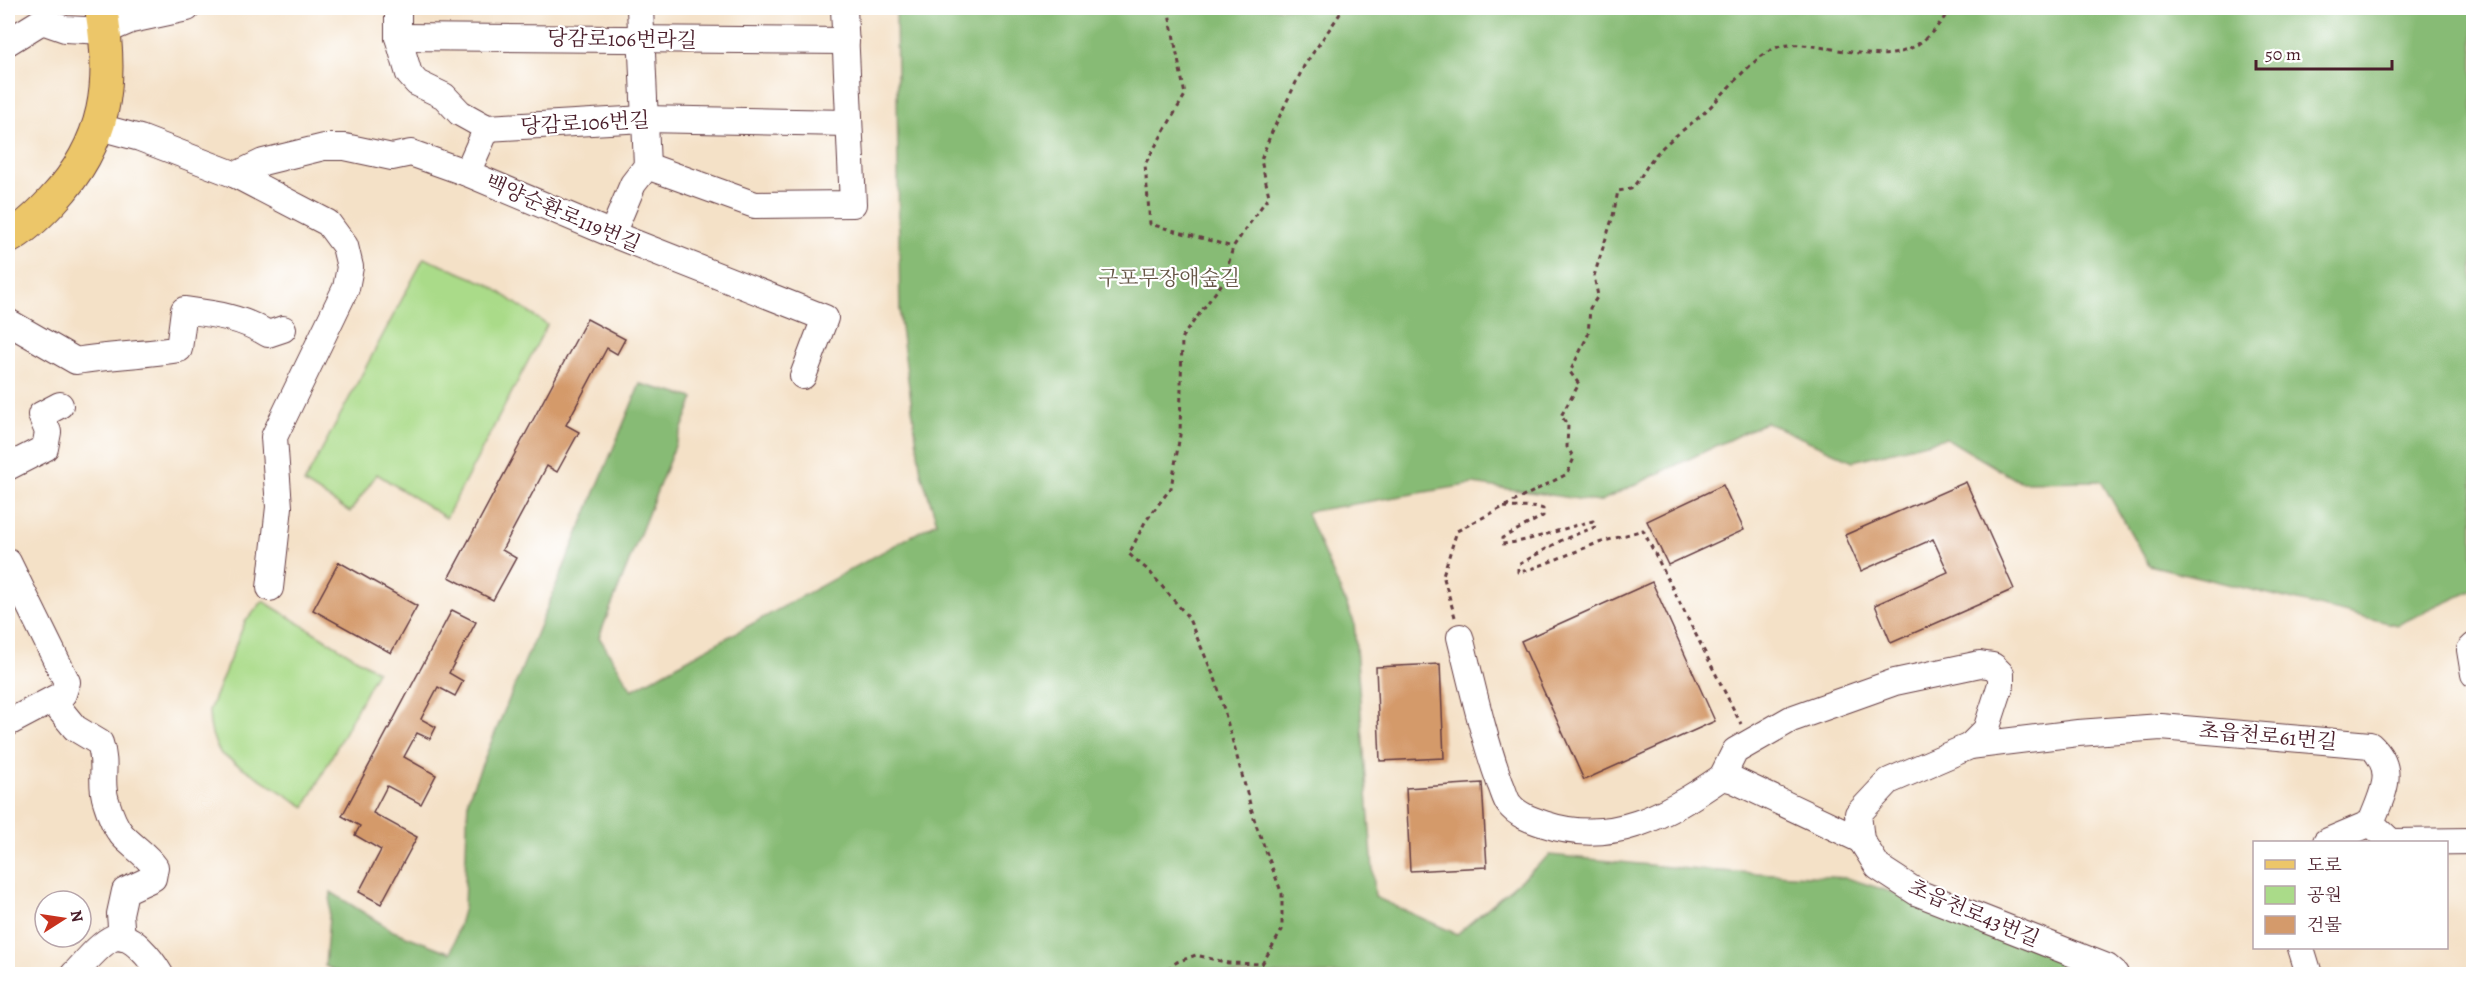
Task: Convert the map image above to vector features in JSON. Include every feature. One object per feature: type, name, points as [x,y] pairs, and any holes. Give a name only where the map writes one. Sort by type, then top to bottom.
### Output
[{"type":"main road","points":[[8,238],[28,225],[66,187],[81,166],[99,127],[106,81],[103,19]]},
{"type":"street","points":[[8,42],[43,14],[65,29],[103,19],[131,20],[187,8]]},
{"type":"street","points":[[398,8],[398,37],[408,74],[417,83],[444,96],[460,113],[487,128],[467,173]]},
{"type":"street","points":[[612,234],[633,184],[647,166],[640,8]]},
{"type":"street","points":[[647,166],[755,205],[853,204],[844,8]]},
{"type":"street","name":"당감로106번라길","points":[[398,37],[846,41]]},
{"type":"street","name":"당감로106번길","points":[[487,128],[644,119],[848,123]]},
{"type":"street","points":[[99,127],[140,138],[236,175],[328,223],[345,246],[351,267],[346,288],[274,437],[279,507],[270,588]]},
{"type":"street","name":"백양순환로119번길","points":[[236,175],[262,162],[324,147],[345,147],[392,157],[411,153],[467,173],[612,234],[825,318],[803,376]]},
{"type":"street","points":[[8,322],[76,361],[179,349],[183,310],[228,315],[268,334],[283,329]]},
{"type":"street","points":[[8,467],[45,448],[48,432],[41,415],[60,405]]},
{"type":"street","points":[[8,562],[67,682],[63,694],[8,723]]},
{"type":"street","points":[[1460,637],[1495,769],[1508,804],[1528,819],[1566,832],[1602,832],[1642,823],[1684,804],[1722,777],[1735,751],[1791,719],[1895,682],[1980,664],[1993,666],[2001,674],[2001,684],[1986,730],[1970,746],[1889,781],[1858,814],[1861,840]]},
{"type":"street","points":[[2474,646],[2470,650],[2474,675]]},
{"type":"street","points":[[52,700],[75,728],[100,742],[105,757],[105,773],[102,782],[106,801],[120,834],[147,856],[155,867],[153,878],[125,891],[120,914],[122,938]]},
{"type":"street","name":"초읍천로61번길","points":[[1970,746],[2078,733],[2162,727],[2370,745],[2382,757],[2387,778],[2371,823]]},
{"type":"street","points":[[1722,777],[1734,780],[1861,840]]},
{"type":"street","points":[[2330,841],[2371,823],[2390,841]]},
{"type":"street","name":"초읍천로43번길","points":[[1861,840],[1878,867],[1918,893],[2107,967],[2115,975]]},
{"type":"street","points":[[2448,841],[2474,841]]},
{"type":"street","points":[[74,975],[114,937],[122,938],[144,951],[160,975]]},
{"type":"street","points":[[2301,949],[2309,975]]},
{"type":"path","points":[[1168,8],[1185,95],[1145,164],[1150,224],[1233,247]]},
{"type":"path","points":[[1160,975],[1177,962],[1196,955],[1228,963],[1262,964],[1282,930],[1282,894],[1255,822],[1216,681],[1188,617],[1149,571],[1129,554],[1145,522],[1171,488],[1180,435],[1182,337],[1224,281],[1233,247],[1269,196],[1261,160],[1270,136],[1304,66],[1344,8]]},
{"type":"path","points":[[1460,637],[1443,575],[1457,531],[1567,474],[1574,458],[1567,447],[1568,425],[1561,416],[1579,384],[1570,372],[1588,335],[1590,308],[1598,296],[1594,276],[1613,216],[1618,191],[1631,189],[1657,153],[1705,112],[1760,58],[1780,46],[1811,46],[1881,56],[1901,54],[1922,41],[1942,21],[1951,8]]},
{"type":"path","points":[[1503,506],[1520,509],[1539,507],[1544,513],[1543,516],[1503,538],[1502,544],[1521,542],[1566,527],[1593,521],[1595,527],[1562,540],[1518,565],[1518,572],[1529,570],[1595,544],[1643,530],[1750,741]]},
{"type":"green space","name":"구포무장애숲길","points":[[896,8],[2473,8],[2473,590],[2397,625],[2149,565],[2101,481],[2020,482],[1946,438],[1853,461],[1766,422],[1599,502],[1473,484],[1306,512],[1354,622],[1375,897],[1457,934],[1550,855],[1699,870],[1847,878],[1936,906],[2099,974],[343,974],[325,966],[331,892],[393,931],[451,953],[464,907],[468,798],[640,384],[694,398],[599,637],[632,690],[937,522],[921,473],[900,321]]},
{"type":"green space","points":[[424,258],[488,284],[547,325],[446,518],[377,474],[350,512],[304,483]]},
{"type":"green space","points":[[263,601],[377,671],[305,807],[221,754],[210,728],[209,711],[245,622]]},
{"type":"building","points":[[587,319],[625,339],[617,354],[607,348],[566,425],[579,432],[557,472],[547,466],[502,550],[516,558],[493,600],[449,577]]},
{"type":"building","points":[[1966,482],[2014,589],[1891,643],[1875,605],[1948,572],[1933,539],[1861,571],[1845,535]]},
{"type":"building","points":[[1723,485],[1744,530],[1668,565],[1647,521]]},
{"type":"building","points":[[339,562],[417,606],[391,653],[313,610]]},
{"type":"building","points":[[1652,582],[1715,721],[1584,780],[1521,641]]},
{"type":"building","points":[[452,610],[476,622],[449,673],[463,681],[455,696],[438,687],[421,719],[436,727],[430,739],[417,733],[404,757],[436,775],[421,804],[387,786],[373,813],[417,837],[381,904],[359,892],[381,850],[355,835],[360,826],[342,816]]},
{"type":"building","points":[[1440,664],[1444,758],[1380,761],[1376,667]]},
{"type":"building","points":[[1482,783],[1487,867],[1410,871],[1406,788]]}]
